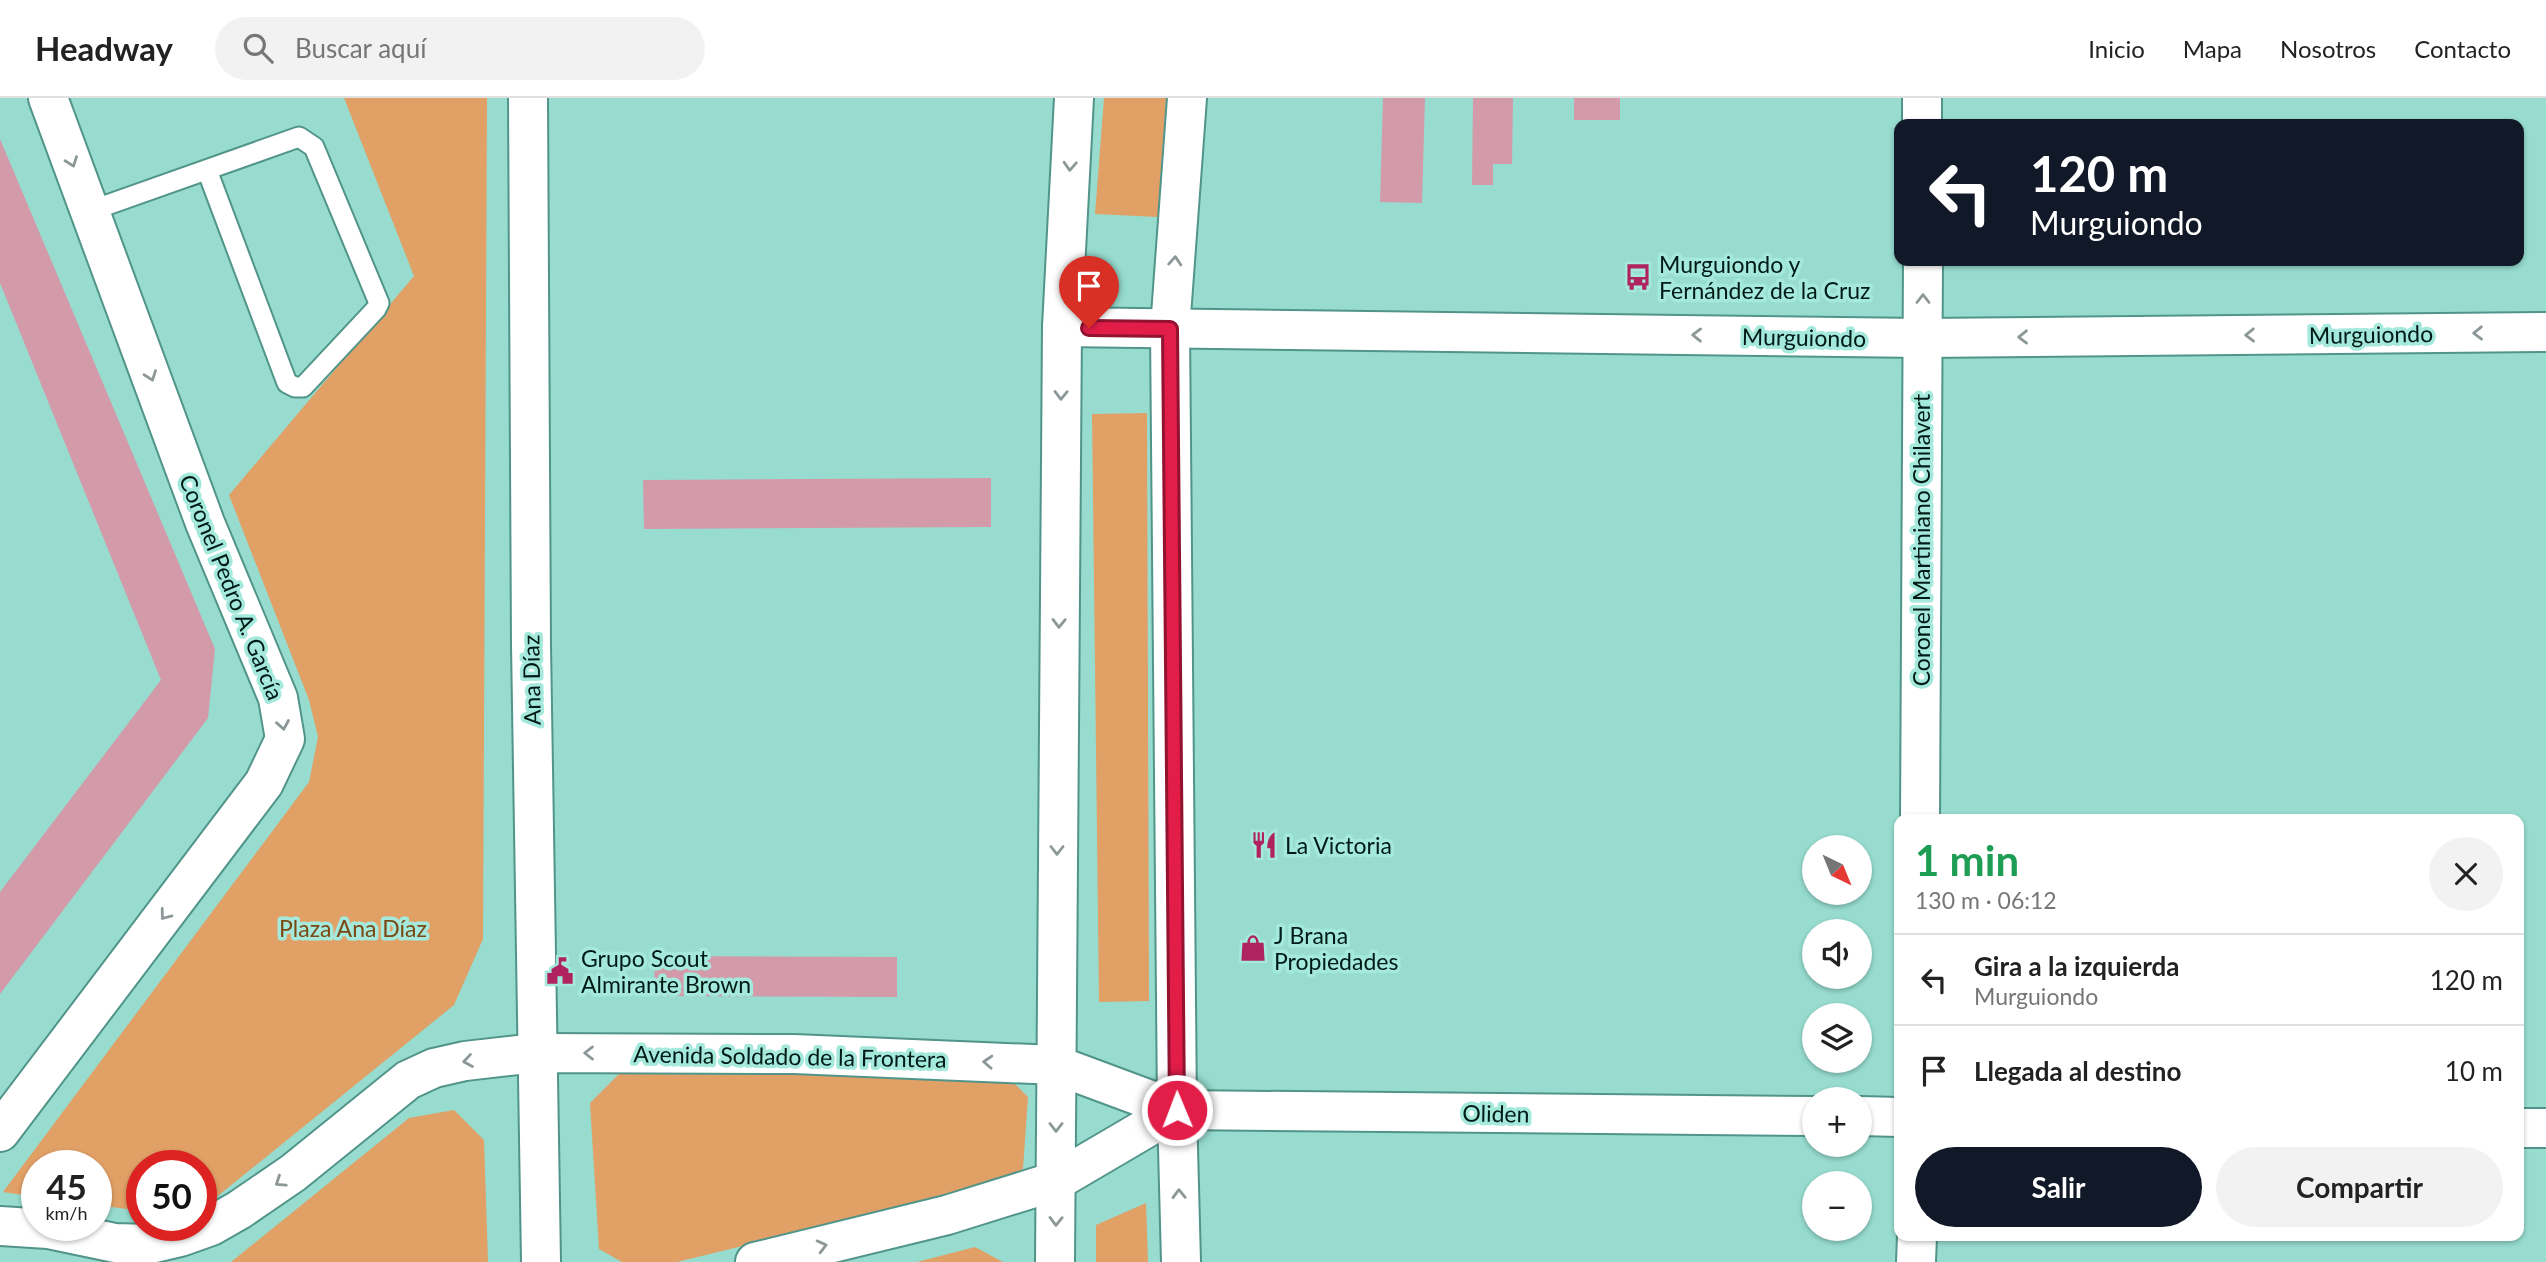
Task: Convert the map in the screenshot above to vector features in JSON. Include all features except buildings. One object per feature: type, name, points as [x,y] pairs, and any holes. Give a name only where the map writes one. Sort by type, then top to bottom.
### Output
[{"type":"street","name":"Coronel Pedro A. García","points":[[0,1132],[264,783],[285,739],[278,698],[205,523],[48,98]]},
{"type":"street","name":"Ana Díaz","points":[[528,98],[536,1053],[541,1262]]},
{"type":"street","points":[[1055,1262],[1062,327],[1074,98]]},
{"type":"street","points":[[1181,1262],[1177,1110],[1170,329],[1187,98]]},
{"type":"street","points":[[1922,98],[1922,119]]},
{"type":"street","name":"Coronel Martiniano Chilavert","points":[[1920,814],[1923,266]]},
{"type":"street","name":"Murguiondo","points":[[1062,327],[1923,338],[2546,332]]},
{"type":"street","name":"Avenida Soldado de la Frontera","points":[[0,1226],[48,1229],[115,1242],[149,1244],[180,1237],[211,1226],[293,1173],[408,1080],[434,1068],[465,1061],[536,1053],[780,1054],[1056,1065],[1177,1110]]},
{"type":"street","points":[[755,1262],[947,1215],[1056,1181],[1177,1110]]},
{"type":"street","name":"Oliden","points":[[1177,1110],[1802,1116]]},
{"type":"street","points":[[1872,1116],[1894,1117]]},
{"type":"street","points":[[2524,1128],[2546,1128]]},
{"type":"street","points":[[1916,1262],[1917,1241]]},
{"type":"lane","points":[[90,211],[299,137],[314,147],[379,303],[303,387],[287,383],[207,170]]},
{"type":"green space","name":"Plaza Ana Díaz","points":[[344,98],[487,98],[483,939],[454,1005],[217,1197],[217,1150],[126,1150],[126,1209],[112,1207],[112,1150],[34,1150],[309,782],[318,737],[309,700],[229,495],[414,276]]},
{"type":"green space","points":[[1104,98],[1166,98],[1158,217],[1095,214]]},
{"type":"green space","points":[[1147,413],[1149,1001],[1099,1002],[1092,414]]},
{"type":"green space","points":[[619,1074],[1007,1076],[1028,1097],[1023,1169],[1004,1182],[677,1262],[622,1262],[599,1249],[590,1103]]},
{"type":"green space","points":[[454,1110],[484,1140],[488,1262],[231,1262],[409,1118]]},
{"type":"green space","name":"Plaza Ana Díaz","points":[[21,1168],[21,1195],[3,1192]]},
{"type":"green space","points":[[1146,1203],[1148,1262],[1096,1262],[1096,1225]]},
{"type":"green space","points":[[975,1247],[1003,1262],[917,1262]]},
{"type":"place","name":"Murguiondo y Fernández de la Cruz","points":[[1638,277]]},
{"type":"place","name":"La Victoria","points":[[1264,845]]},
{"type":"place","name":"J Brana Propiedades","points":[[1253,948]]},
{"type":"place","name":"Grupo Scout Almirante Brown","points":[[560,971]]},
{"type":"route","points":[[1089,328],[1170,329],[1177,1110]]}]
